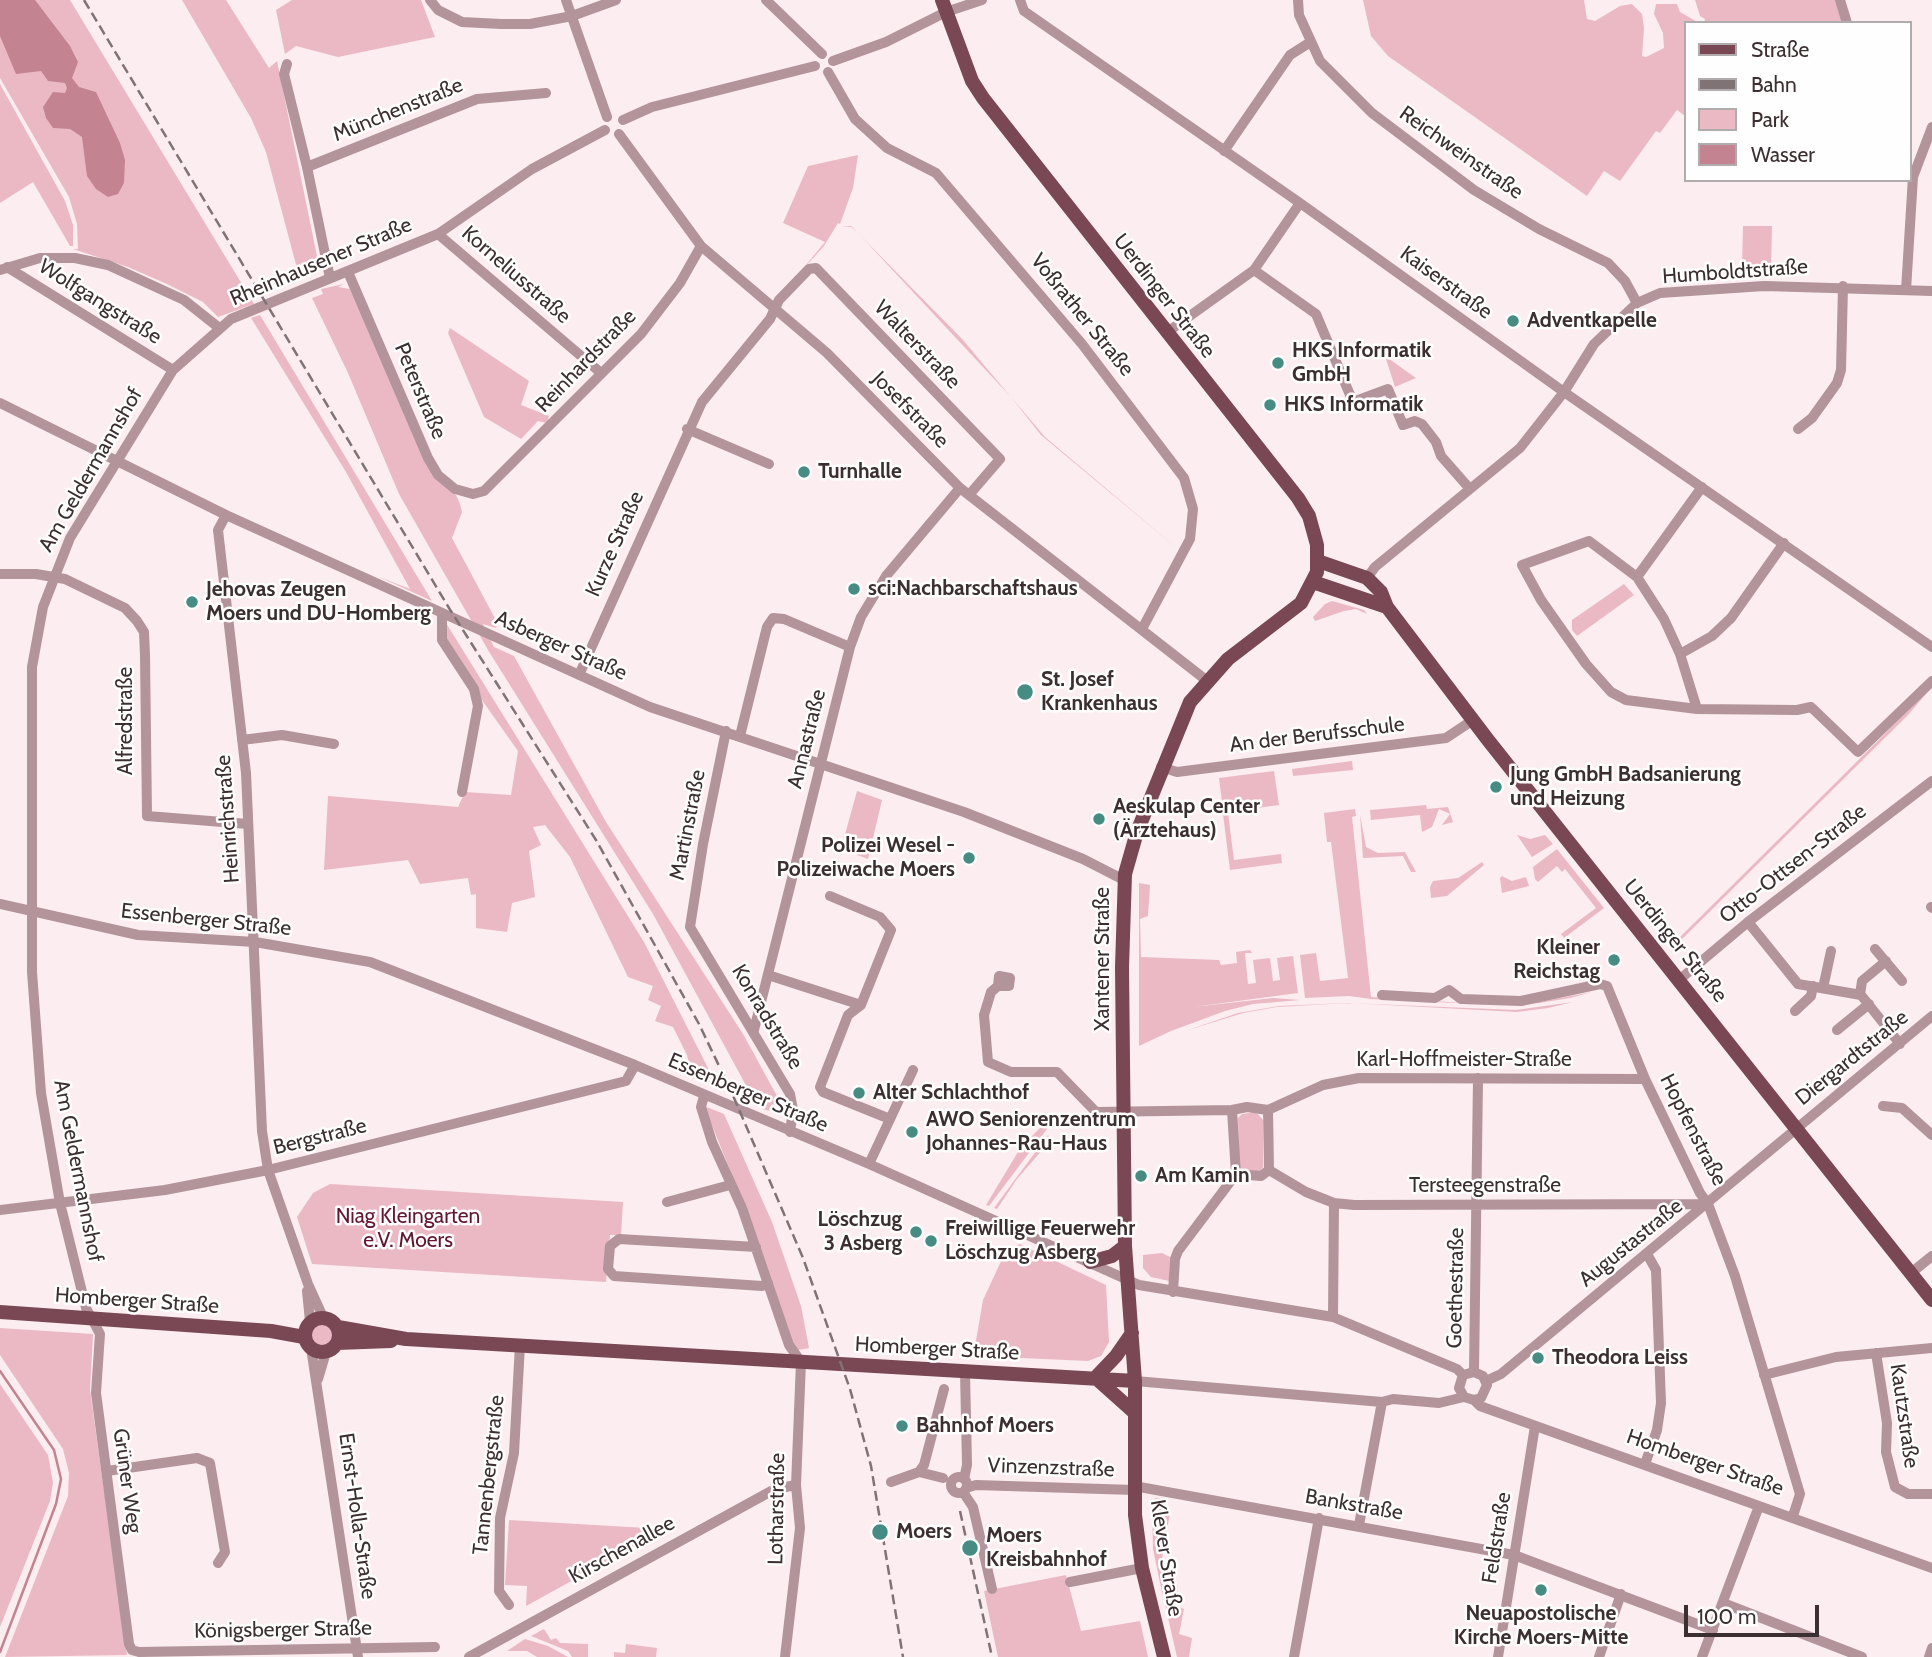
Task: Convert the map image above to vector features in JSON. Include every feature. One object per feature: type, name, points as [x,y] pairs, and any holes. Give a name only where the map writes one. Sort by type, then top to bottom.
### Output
[{"type":"main road","name":"Uerdinger Straße","points":[[944,6],[972,81],[983,98],[1298,498],[1309,516],[1318,561]]},
{"type":"main road","points":[[1318,561],[1367,578],[1370,590],[1364,598]]},
{"type":"main road","name":"Xantener Straße","points":[[1135,1381],[1125,1246],[1124,880],[1137,832],[1181,718],[1206,680],[1252,639],[1301,603],[1313,582],[1318,561]]},
{"type":"main road","name":"Uerdinger Straße","points":[[1367,578],[1381,592],[1387,607],[1473,720],[1932,1300]]},
{"type":"main road","points":[[1313,582],[1387,607]]},
{"type":"main road","points":[[1090,1262],[1112,1256],[1125,1246]]},
{"type":"main road","name":"Homberger Straße","points":[[0,1312],[317,1335],[1135,1381]]},
{"type":"main road","name":"Homberger Straße","points":[[317,1335],[338,1327],[406,1339]]},
{"type":"main road","points":[[1132,1334],[1095,1378],[1116,1392],[1135,1413]]},
{"type":"main road","name":"Klever Straße","points":[[1135,1381],[1134,1488],[1142,1568],[1164,1657]]},
{"type":"street","points":[[430,0],[438,10],[462,22],[530,24],[572,16],[616,0]]},
{"type":"street","points":[[566,0],[607,117],[605,130],[611,135],[619,134],[624,130],[624,120]]},
{"type":"street","points":[[766,0],[822,54],[829,55],[833,61]]},
{"type":"street","points":[[822,54],[817,57],[815,66],[818,71],[828,72],[833,61],[886,42],[944,6],[982,0]]},
{"type":"street","name":"Kaiserstraße","points":[[1020,0],[1024,11],[1300,203],[1564,392],[1929,641]]},
{"type":"street","name":"Reichweinstraße","points":[[1298,0],[1299,15],[1309,43],[1320,61],[1412,146],[1496,204],[1608,263],[1625,281],[1637,303]]},
{"type":"street","points":[[1839,0],[1846,21]]},
{"type":"street","points":[[1224,151],[1290,55],[1309,43]]},
{"type":"street","points":[[287,64],[284,75],[330,278]]},
{"type":"street","points":[[624,120],[652,107],[815,66]]},
{"type":"street","name":"Voßrather Straße","points":[[828,72],[855,119],[887,148],[936,173],[1083,345],[1184,478],[1193,509],[1190,539],[1142,629]]},
{"type":"street","name":"Münchenstraße","points":[[307,167],[477,99],[546,93]]},
{"type":"street","points":[[607,117],[616,115],[624,120]]},
{"type":"street","points":[[1911,177],[1932,127]]},
{"type":"street","name":"Rheinhausener Straße","points":[[4,269],[40,258],[60,257],[108,265],[184,300],[218,327],[438,234],[532,169],[605,130]]},
{"type":"street","name":"Josefstraße","points":[[619,134],[701,246],[827,354],[964,492],[1206,680]]},
{"type":"street","points":[[1906,290],[1911,182]]},
{"type":"street","points":[[1167,333],[1254,270],[1300,203]]},
{"type":"street","name":"Korneliusstraße","points":[[438,234],[601,373]]},
{"type":"street","name":"Reinhardstraße","points":[[484,491],[656,316],[701,246]]},
{"type":"street","name":"Walterstraße","points":[[774,310],[779,300],[804,272],[816,268],[1000,459],[964,492]]},
{"type":"street","name":"Wolfgangstraße","points":[[4,269],[173,370]]},
{"type":"street","points":[[1254,270],[1316,314],[1353,402],[1388,389],[1403,425],[1415,421],[1422,424],[1436,442],[1441,456],[1470,489]]},
{"type":"street","name":"Peterstraße","points":[[348,272],[424,450],[438,475],[455,489],[473,494],[484,491]]},
{"type":"street","points":[[1798,429],[1812,418],[1837,383],[1841,370],[1843,286]]},
{"type":"street","name":"Humboldtstraße","points":[[1367,578],[1375,567],[1520,448],[1564,392],[1594,344],[1637,303],[1660,293],[1685,290],[1843,286],[1932,291]]},
{"type":"street","name":"Kurze Straße","points":[[579,675],[687,429],[702,402],[774,310]]},
{"type":"street","name":"Am Geldermannshof","points":[[92,1318],[86,1307],[60,1203],[41,1093],[32,972],[32,667],[43,607],[70,538],[173,370],[218,327]]},
{"type":"street","name":"Asberger Straße","points":[[0,404],[442,615],[650,707],[964,812],[1083,859],[1124,880]]},
{"type":"street","points":[[687,429],[769,464]]},
{"type":"street","points":[[1637,577],[1702,487]]},
{"type":"street","name":"Annastraße","points":[[754,1030],[850,647],[861,617],[886,576],[964,492]]},
{"type":"street","name":"Heinrichstraße","points":[[226,514],[218,530],[242,740],[255,942],[259,1082],[268,1170],[308,1284],[317,1335]]},
{"type":"street","points":[[1697,709],[1681,654],[1664,619],[1637,577],[1589,541],[1522,565],[1563,634],[1611,692],[1626,700],[1697,709],[1797,710],[1811,707],[1858,752],[1932,681]]},
{"type":"street","points":[[1681,654],[1712,636],[1731,618],[1784,543]]},
{"type":"street","points":[[0,575],[53,577]]},
{"type":"street","name":"Alfredstraße","points":[[53,577],[65,579],[125,608],[144,632],[146,816],[248,824]]},
{"type":"street","points":[[442,615],[442,640],[474,689],[478,706],[463,792]]},
{"type":"street","points":[[740,736],[766,627],[772,618],[784,619],[850,647]]},
{"type":"street","name":"An der Berufsschule","points":[[1161,767],[1177,772],[1446,738],[1473,720]]},
{"type":"street","name":"Martinstraße","points":[[690,927],[703,844],[726,731]]},
{"type":"street","points":[[242,740],[282,735],[334,744]]},
{"type":"street","name":"Otto-Ottsen-Straße","points":[[1679,980],[1748,922],[1932,781]]},
{"type":"street","points":[[830,896],[880,917],[891,930],[861,1005],[848,1015],[820,1087],[823,1092],[890,1119]]},
{"type":"street","name":"Essenberger Straße","points":[[0,904],[138,935],[255,942],[370,962],[635,1065],[869,1164],[1127,1280],[1173,1292],[1333,1317],[1468,1374]]},
{"type":"street","points":[[1748,922],[1798,984],[1860,995],[1900,1044]]},
{"type":"street","name":"Konradstraße","points":[[690,927],[754,1030],[793,1102],[790,1132]]},
{"type":"street","points":[[1875,949],[1902,981]]},
{"type":"street","points":[[1795,1011],[1818,987],[1831,951]]},
{"type":"street","points":[[1860,995],[1862,981],[1885,961]]},
{"type":"street","points":[[768,975],[861,1005]]},
{"type":"street","name":"Hopfenstraße","points":[[1382,995],[1435,998],[1449,990],[1461,999],[1521,1001],[1600,984],[1607,986],[1645,1079],[1700,1193],[1709,1204],[1735,1276],[1800,1494],[1793,1516]]},
{"type":"street","name":"Karl-Hoffmeister-Straße","points":[[998,986],[991,992],[984,1015],[988,1062],[1011,1072],[1054,1070],[1096,1112],[1232,1110],[1247,1107],[1268,1110],[1340,1080],[1645,1079]]},
{"type":"street","points":[[1837,1030],[1870,1004]]},
{"type":"street","name":"Diergardtstraße","points":[[1796,1129],[1932,1016]]},
{"type":"street","name":"Bergstraße","points":[[0,1210],[164,1190],[268,1170],[626,1081],[635,1065]]},
{"type":"street","points":[[869,1164],[913,1070]]},
{"type":"street","name":"Goethestraße","points":[[1468,1374],[1478,1204],[1478,1078]]},
{"type":"street","points":[[704,1096],[703,1117],[756,1247],[789,1345],[801,1362]]},
{"type":"street","points":[[1883,1106],[1902,1108],[1932,1135]]},
{"type":"street","points":[[1173,1292],[1178,1251],[1236,1174],[1232,1110]]},
{"type":"street","points":[[1236,1174],[1261,1176],[1269,1170],[1268,1110]]},
{"type":"street","name":"Augustastraße","points":[[1486,1381],[1501,1374],[1709,1204],[1796,1129]]},
{"type":"street","name":"Tersteegenstraße","points":[[1269,1170],[1306,1192],[1334,1203],[1709,1204]]},
{"type":"street","points":[[667,1202],[730,1185]]},
{"type":"street","points":[[1333,1317],[1334,1203]]},
{"type":"street","points":[[756,1247],[619,1239],[610,1246],[608,1269],[614,1276],[762,1286],[768,1283]]},
{"type":"street","points":[[1645,1464],[1661,1403],[1656,1270],[1647,1254]]},
{"type":"street","points":[[1910,1273],[1932,1256]]},
{"type":"street","name":"Grüner Weg","points":[[92,1318],[100,1334],[96,1393],[132,1650]]},
{"type":"street","name":"Ernst-Holla-Straße","points":[[317,1335],[318,1381],[357,1652]]},
{"type":"street","name":"Tannenbergstraße","points":[[509,1605],[499,1591],[500,1518],[514,1454],[520,1345]]},
{"type":"street","name":"Kautzstraße","points":[[1764,1375],[1820,1360],[1932,1348]]},
{"type":"street","name":"Kautzstraße","points":[[1876,1353],[1887,1423],[1886,1452],[1895,1487],[1908,1494],[1932,1494]]},
{"type":"street","name":"Lotharstraße","points":[[785,1657],[800,1528],[796,1485],[801,1362]]},
{"type":"street","name":"Vinzenzstraße","points":[[965,1372],[967,1465],[964,1486],[973,1507],[992,1588]]},
{"type":"street","points":[[1468,1374],[1486,1381],[1484,1395],[1469,1399],[1459,1388],[1468,1374]]},
{"type":"street","name":"Homberger Straße","points":[[1135,1381],[1382,1402],[1393,1399],[1440,1403],[1469,1399],[1480,1406],[1645,1464],[1757,1512],[1793,1516],[1929,1565]]},
{"type":"street","points":[[919,1472],[924,1465],[944,1389]]},
{"type":"street","points":[[1359,1525],[1382,1402]]},
{"type":"street","name":"Feldstraße","points":[[1498,1657],[1535,1426]]},
{"type":"street","points":[[107,1471],[197,1458],[211,1463],[225,1552],[218,1563]]},
{"type":"street","points":[[891,1482],[919,1472],[943,1478]]},
{"type":"street","name":"Kirschenallee","points":[[469,1657],[483,1654],[775,1489],[796,1485]]},
{"type":"street","name":"Vinzenzstraße","points":[[964,1486],[1134,1488]]},
{"type":"street","name":"Bankstraße","points":[[1134,1488],[1359,1525],[1514,1555],[1565,1569],[1713,1630]]},
{"type":"street","points":[[1702,1657],[1757,1512]]},
{"type":"street","points":[[1294,1657],[1319,1518]]},
{"type":"street","points":[[1070,1582],[1142,1568]]},
{"type":"street","points":[[1599,1657],[1621,1594]]},
{"type":"street","points":[[1723,1603],[1862,1657]]},
{"type":"street","name":"Königsberger Straße","points":[[132,1650],[139,1653],[357,1652],[435,1647]]},
{"type":"street","points":[[1929,1657],[1932,1647]]},
{"type":"green space","points":[[0,0],[70,0],[254,304],[218,317],[203,302],[167,284],[128,267],[73,249],[78,249],[77,224],[69,197],[0,78]]},
{"type":"green space","points":[[182,0],[226,0],[269,68],[277,61],[319,266],[315,274],[308,276],[298,272],[266,152],[251,118]]},
{"type":"green space","points":[[292,0],[421,0],[435,37],[338,57],[296,46],[285,54],[276,10]]},
{"type":"green space","points":[[1363,0],[1584,0],[1587,19],[1595,21],[1620,6],[1632,4],[1642,14],[1642,56],[1646,57],[1664,48],[1663,33],[1654,14],[1656,4],[1677,4],[1680,12],[1696,21],[1684,21],[1684,115],[1677,110],[1660,133],[1656,131],[1620,181],[1604,171],[1587,196],[1388,56],[1371,36]]},
{"type":"green space","points":[[1695,0],[1838,0],[1844,21],[1704,21]]},
{"type":"green space","points":[[0,84],[65,201],[73,225],[73,246],[70,246],[33,182],[0,203]]},
{"type":"green space","points":[[858,155],[853,188],[840,224],[838,223],[824,246],[797,276],[825,242],[783,223],[808,166]]},
{"type":"green space","points":[[1743,226],[1772,226],[1771,269],[1742,268]]},
{"type":"green space","points":[[860,235],[963,340],[1010,396]]},
{"type":"green space","points":[[344,284],[338,287],[350,289],[440,482],[456,495],[460,504],[462,512],[452,538],[498,624],[496,628],[483,624],[494,647],[514,656],[606,822],[743,1034],[777,1096],[781,1106],[776,1111],[765,1110],[755,1102],[653,914],[488,650],[399,494],[348,373],[312,298],[323,294],[321,289]]},
{"type":"green space","points":[[260,315],[432,601],[377,576],[410,589],[346,472],[251,318]]},
{"type":"green space","points":[[450,328],[529,381],[521,405],[549,416],[547,423],[538,421],[521,439],[484,417],[448,333]]},
{"type":"green space","points":[[1385,356],[1409,373],[1416,378],[1395,387]]},
{"type":"green space","points":[[1011,397],[1045,437],[1179,550],[1041,435]]},
{"type":"green space","points":[[1624,584],[1634,595],[1577,636],[1572,630],[1572,620]]},
{"type":"green space","points":[[1332,601],[1364,610],[1367,614],[1356,609],[1315,621],[1313,617],[1325,604]]},
{"type":"green space","points":[[446,623],[644,942],[708,1068],[710,1082],[692,1078],[687,1055],[673,1027],[655,1021],[661,1006],[648,1000],[653,986],[628,977],[570,857],[545,825],[533,827],[541,845],[529,851],[535,897],[512,903],[507,932],[476,928],[476,894],[471,895],[468,878],[420,884],[408,860],[324,870],[328,796],[458,807],[465,792],[511,795],[518,751],[479,696],[447,643]]},
{"type":"green space","points":[[1932,687],[1908,715],[1672,949],[1670,947]]},
{"type":"green space","points":[[1352,761],[1353,770],[1293,776],[1292,769]]},
{"type":"green space","points":[[1274,771],[1279,805],[1227,812],[1226,802],[1222,802],[1219,778]]},
{"type":"green space","points":[[857,791],[882,800],[868,859],[841,849]]},
{"type":"green space","points":[[1426,805],[1427,809],[1448,807],[1453,822],[1442,825],[1450,814],[1439,809],[1432,827],[1422,832],[1420,815],[1371,820],[1370,810]]},
{"type":"green space","points":[[1355,809],[1356,816],[1352,817],[1371,997],[1490,1005],[1349,996],[1305,998],[1300,955],[1316,953],[1320,981],[1348,978],[1331,842],[1327,842],[1324,813]]},
{"type":"green space","points":[[1228,813],[1234,860],[1281,854],[1282,863],[1230,870],[1223,814]]},
{"type":"green space","points":[[1360,815],[1366,847],[1378,853],[1405,852],[1416,872],[1411,872],[1403,856],[1363,858]]},
{"type":"green space","points":[[1517,835],[1530,839],[1545,835],[1553,844],[1532,857]]},
{"type":"green space","points":[[1557,849],[1604,908],[1564,938],[1561,934],[1596,908],[1565,869],[1562,872],[1557,866],[1538,882],[1535,879],[1533,867]]},
{"type":"green space","points":[[1482,862],[1484,865],[1447,896],[1431,898],[1430,887],[1433,881],[1458,878]]},
{"type":"green space","points":[[1502,876],[1512,881],[1526,877],[1529,886],[1502,893]]},
{"type":"green space","points":[[1139,883],[1150,885],[1148,916],[1140,919],[1141,957],[1219,960],[1221,965],[1237,963],[1236,952],[1250,950],[1252,953],[1245,953],[1248,984],[1256,983],[1253,960],[1270,958],[1273,981],[1280,980],[1277,958],[1293,956],[1298,993],[1193,1007],[1273,998],[1300,1000],[1253,1004],[1225,1011],[1139,1046]]},
{"type":"green space","points":[[1592,992],[1539,1003],[1497,1005],[1539,1002]]},
{"type":"green space","points":[[1573,1002],[1517,1012],[1356,1003],[1516,1010]]},
{"type":"green space","points":[[1348,1003],[1277,1007],[1243,1013],[1185,1031],[1238,1013],[1279,1006]]},
{"type":"green space","points":[[704,1106],[724,1114],[772,1222],[801,1306],[809,1348],[793,1351],[748,1214]]},
{"type":"green space","points":[[1256,1112],[1263,1120],[1263,1167],[1259,1172],[1239,1169],[1238,1118],[1242,1114]]},
{"type":"green space","points":[[1043,1125],[1047,1129],[989,1206],[986,1205],[1021,1147]]},
{"type":"green space","points":[[1048,1135],[1051,1140],[1017,1179],[997,1209],[994,1208]]},
{"type":"green space","name":"Niag Kleingarten e.V. Moers","points":[[330,1184],[623,1202],[621,1235],[610,1235],[606,1282],[312,1264],[297,1217],[313,1193]]},
{"type":"green space","points":[[1020,1244],[1106,1285],[1109,1342],[1101,1356],[1088,1361],[977,1356],[974,1352],[983,1300],[1003,1257],[1012,1247]]},
{"type":"green space","points":[[1162,1253],[1170,1257],[1169,1281],[1151,1277],[1143,1268],[1143,1255]]},
{"type":"green space","points":[[322,1323],[330,1326],[333,1334],[330,1342],[322,1345],[314,1342],[311,1334],[314,1326]]},
{"type":"green space","points":[[0,1328],[93,1334],[90,1390],[127,1655],[5,1657],[68,1496],[69,1473],[63,1449],[0,1355]]},
{"type":"green space","points":[[0,1384],[48,1455],[53,1483],[50,1501],[0,1627]]},
{"type":"green space","points":[[1156,1498],[1163,1499],[1170,1513],[1162,1559],[1178,1587],[1176,1606],[1184,1609],[1179,1634],[1192,1638],[1189,1657],[1177,1657],[1160,1583],[1153,1549],[1152,1501]]},
{"type":"green space","points":[[509,1520],[646,1528],[655,1535],[526,1606],[527,1586],[505,1585]]},
{"type":"green space","points":[[1066,1575],[1081,1631],[1140,1621],[1148,1657],[998,1657],[984,1591]]},
{"type":"green space","points":[[544,1629],[551,1640],[556,1638],[560,1643],[588,1644],[588,1657],[572,1657],[568,1651],[531,1636]]},
{"type":"green space","points":[[525,1639],[548,1646],[568,1657],[537,1657],[527,1651],[507,1651]]},
{"type":"green space","points":[[626,1644],[657,1648],[656,1657],[614,1657],[614,1652],[625,1653]]},
{"type":"water","points":[[0,0],[35,0],[70,46],[78,62],[72,78],[79,87],[96,92],[120,143],[125,160],[124,183],[118,194],[108,197],[96,189],[87,176],[82,137],[70,129],[53,128],[46,118],[43,107],[53,92],[65,93],[65,83],[48,81],[41,71],[16,74],[0,36]]},
{"type":"waterway","points":[[0,1371],[54,1450],[61,1479],[56,1504],[0,1652]]},
{"type":"railway","points":[[84,0],[449,608],[596,840],[699,1024],[803,1258],[850,1389],[871,1466],[903,1657]]},
{"type":"railway","points":[[960,1511],[992,1657]]},
{"type":"place","name":"Adventkapelle","points":[[1513,321]]},
{"type":"place","name":"HKS Informatik GmbH","points":[[1278,363]]},
{"type":"place","name":"HKS Informatik","points":[[1270,405]]},
{"type":"place","name":"Turnhalle","points":[[804,472]]},
{"type":"place","name":"sci:Nachbarschaftshaus","points":[[854,589]]},
{"type":"place","name":"Jehovas Zeugen Moers und DU-Homberg","points":[[192,602]]},
{"type":"place","name":"St. Josef Krankenhaus","points":[[1025,692]]},
{"type":"place","name":"Jung GmbH Badsanierung und Heizung","points":[[1496,787]]},
{"type":"place","name":"Aeskulap Center (Ärztehaus)","points":[[1099,819]]},
{"type":"place","name":"Polizei Wesel - Polizeiwache Moers","points":[[969,858]]},
{"type":"place","name":"Kleiner Reichstag","points":[[1614,960]]},
{"type":"place","name":"Alter Schlachthof","points":[[859,1093]]},
{"type":"place","name":"AWO Seniorenzentrum Johannes-Rau-Haus","points":[[912,1132]]},
{"type":"place","name":"Am Kamin","points":[[1141,1176]]},
{"type":"place","name":"Löschzug 3 Asberg","points":[[916,1232]]},
{"type":"place","name":"Freiwillige Feuerwehr Löschzug Asberg","points":[[931,1241]]},
{"type":"place","name":"Theodora Leiss","points":[[1538,1358]]},
{"type":"place","name":"Bahnhof Moers","points":[[902,1426]]},
{"type":"place","name":"Moers","points":[[880,1532]]},
{"type":"place","name":"Moers Kreisbahnhof","points":[[970,1548]]},
{"type":"place","name":"Neuapostolische Kirche Moers-Mitte","points":[[1541,1590]]}]
